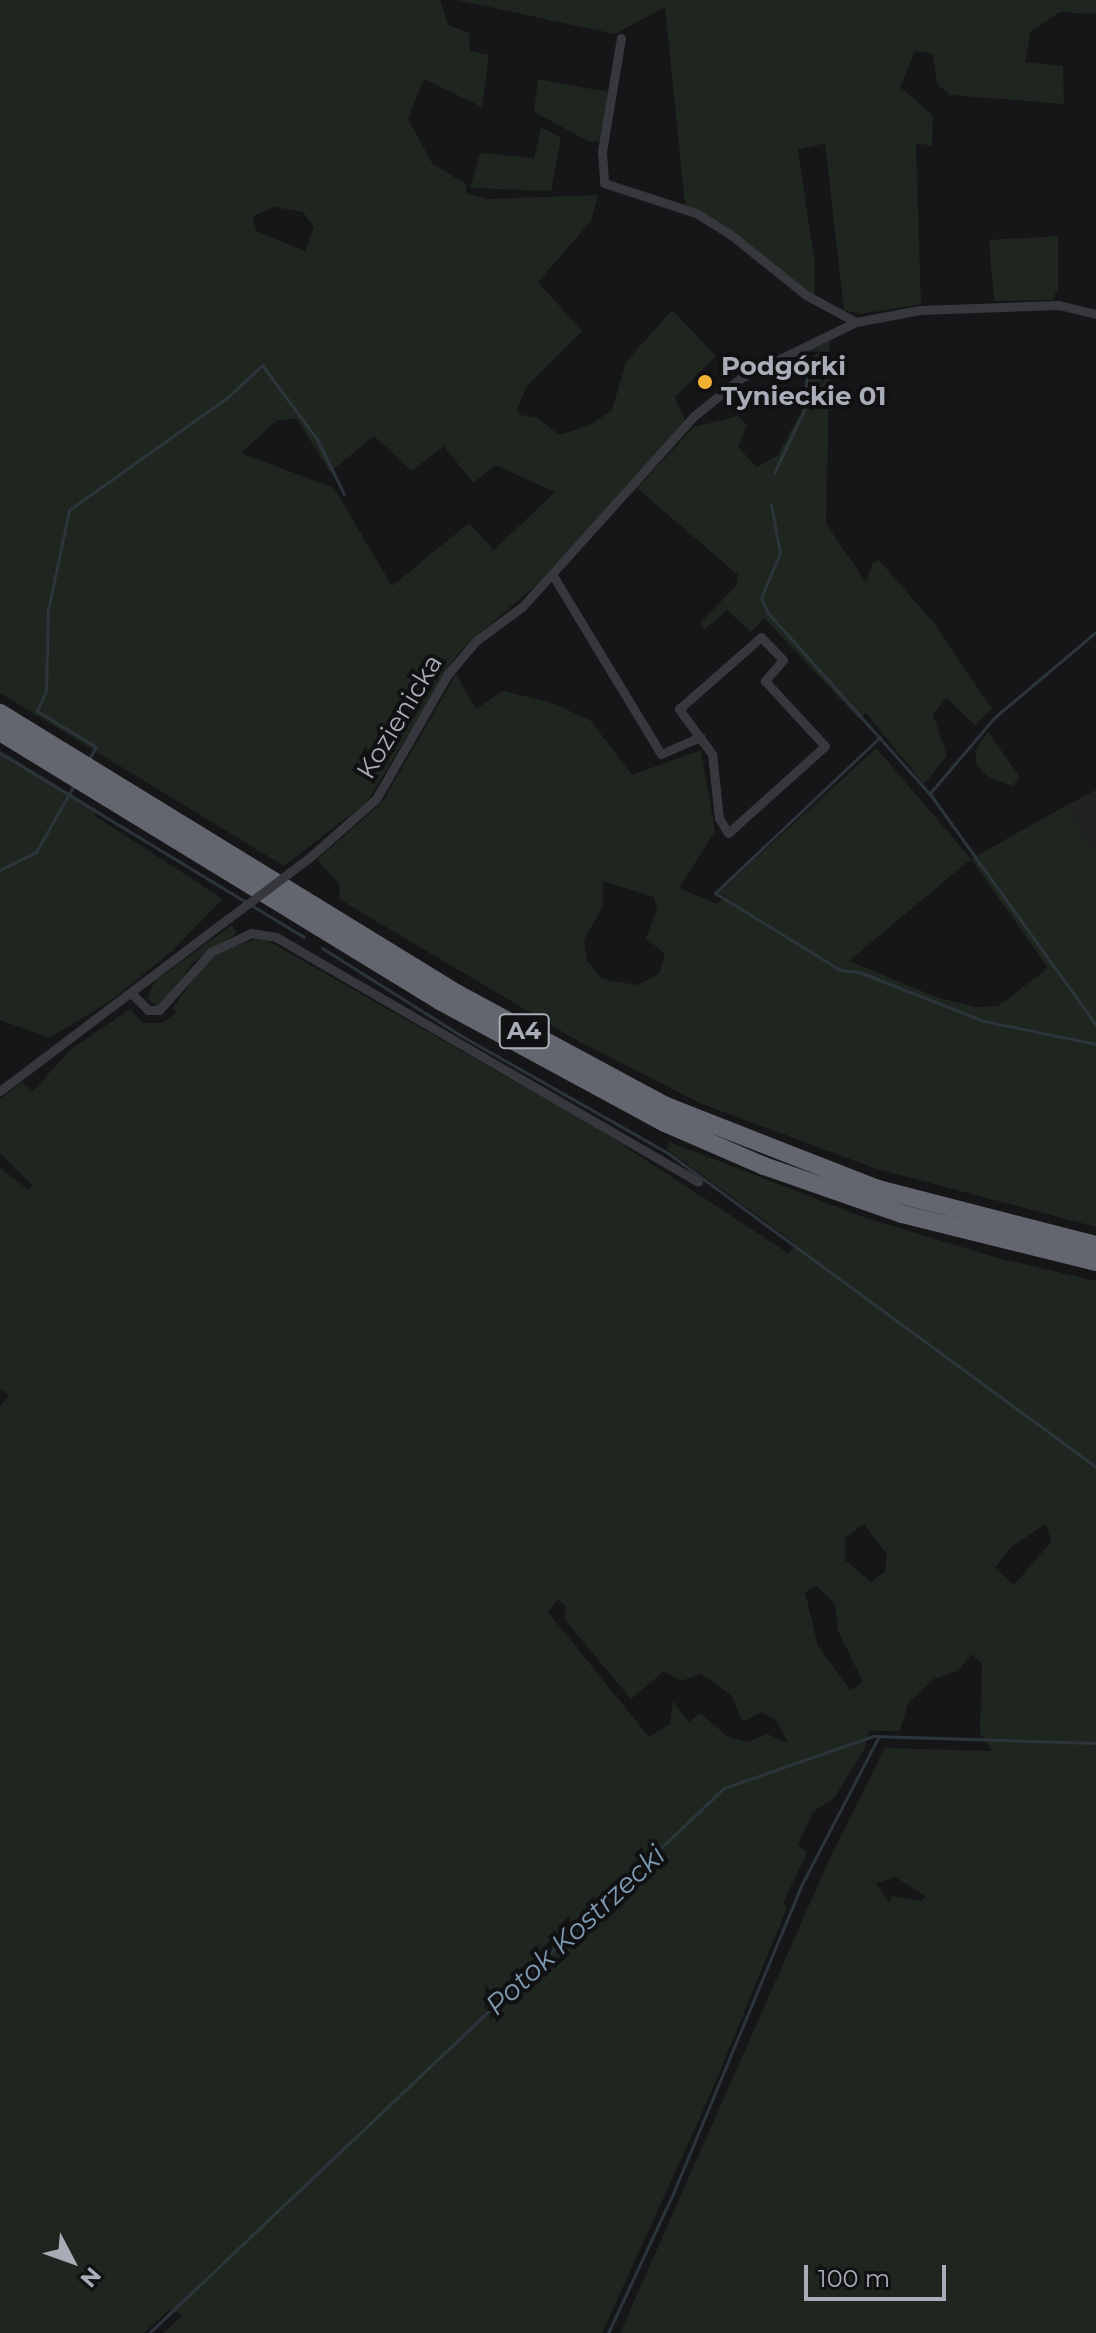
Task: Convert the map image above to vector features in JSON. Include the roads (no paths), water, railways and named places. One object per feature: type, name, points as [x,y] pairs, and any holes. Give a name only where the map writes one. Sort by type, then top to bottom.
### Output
[{"type":"highway","name":"A4","points":[[0,713],[470,1001],[666,1106],[878,1189],[1096,1245]]},
{"type":"highway","name":"A4","points":[[0,732],[427,994],[665,1123],[764,1166],[902,1214],[1096,1262]]},
{"type":"street","points":[[621,38],[602,152],[604,183],[696,213],[730,234],[806,295],[856,322]]},
{"type":"street","name":"Kozienicka","points":[[0,1091],[309,858],[376,799],[457,663],[552,574],[722,392],[772,361],[856,322],[920,310],[1043,306],[1096,314]]},
{"type":"street","points":[[552,574],[661,754],[700,737]]},
{"type":"street","points":[[761,637],[783,660],[765,681],[825,746],[728,833],[719,818],[712,754],[700,737],[679,709],[761,637]]},
{"type":"street","points":[[131,993],[144,1007],[159,1010],[211,952],[251,933],[276,937],[698,1182]]},
{"type":"waterway","points":[[774,473],[804,410],[809,351]]},
{"type":"waterway","points":[[89,759],[96,747],[37,711],[46,691],[48,610],[69,510],[228,397],[262,365],[317,439],[344,494]]},
{"type":"waterway","points":[[771,504],[780,553],[761,598],[768,613],[930,794],[1096,1025]]},
{"type":"waterway","points":[[930,793],[995,717],[1096,632]]},
{"type":"waterway","points":[[880,737],[715,893],[840,970],[859,972],[984,1021],[1096,1044]]},
{"type":"waterway","points":[[0,753],[304,937]]},
{"type":"waterway","points":[[0,870],[36,852],[73,787]]},
{"type":"waterway","points":[[322,948],[460,1035],[668,1153],[1096,1467]]},
{"type":"waterway","name":"Potok Kostrzecki","points":[[149,2333],[724,1788],[873,1736],[1096,1743]]},
{"type":"waterway","points":[[608,2333],[675,2189],[803,1882],[879,1736]]},
{"type":"place","name":"Podgórki Tynieckie 01","points":[[705,382]]}]
